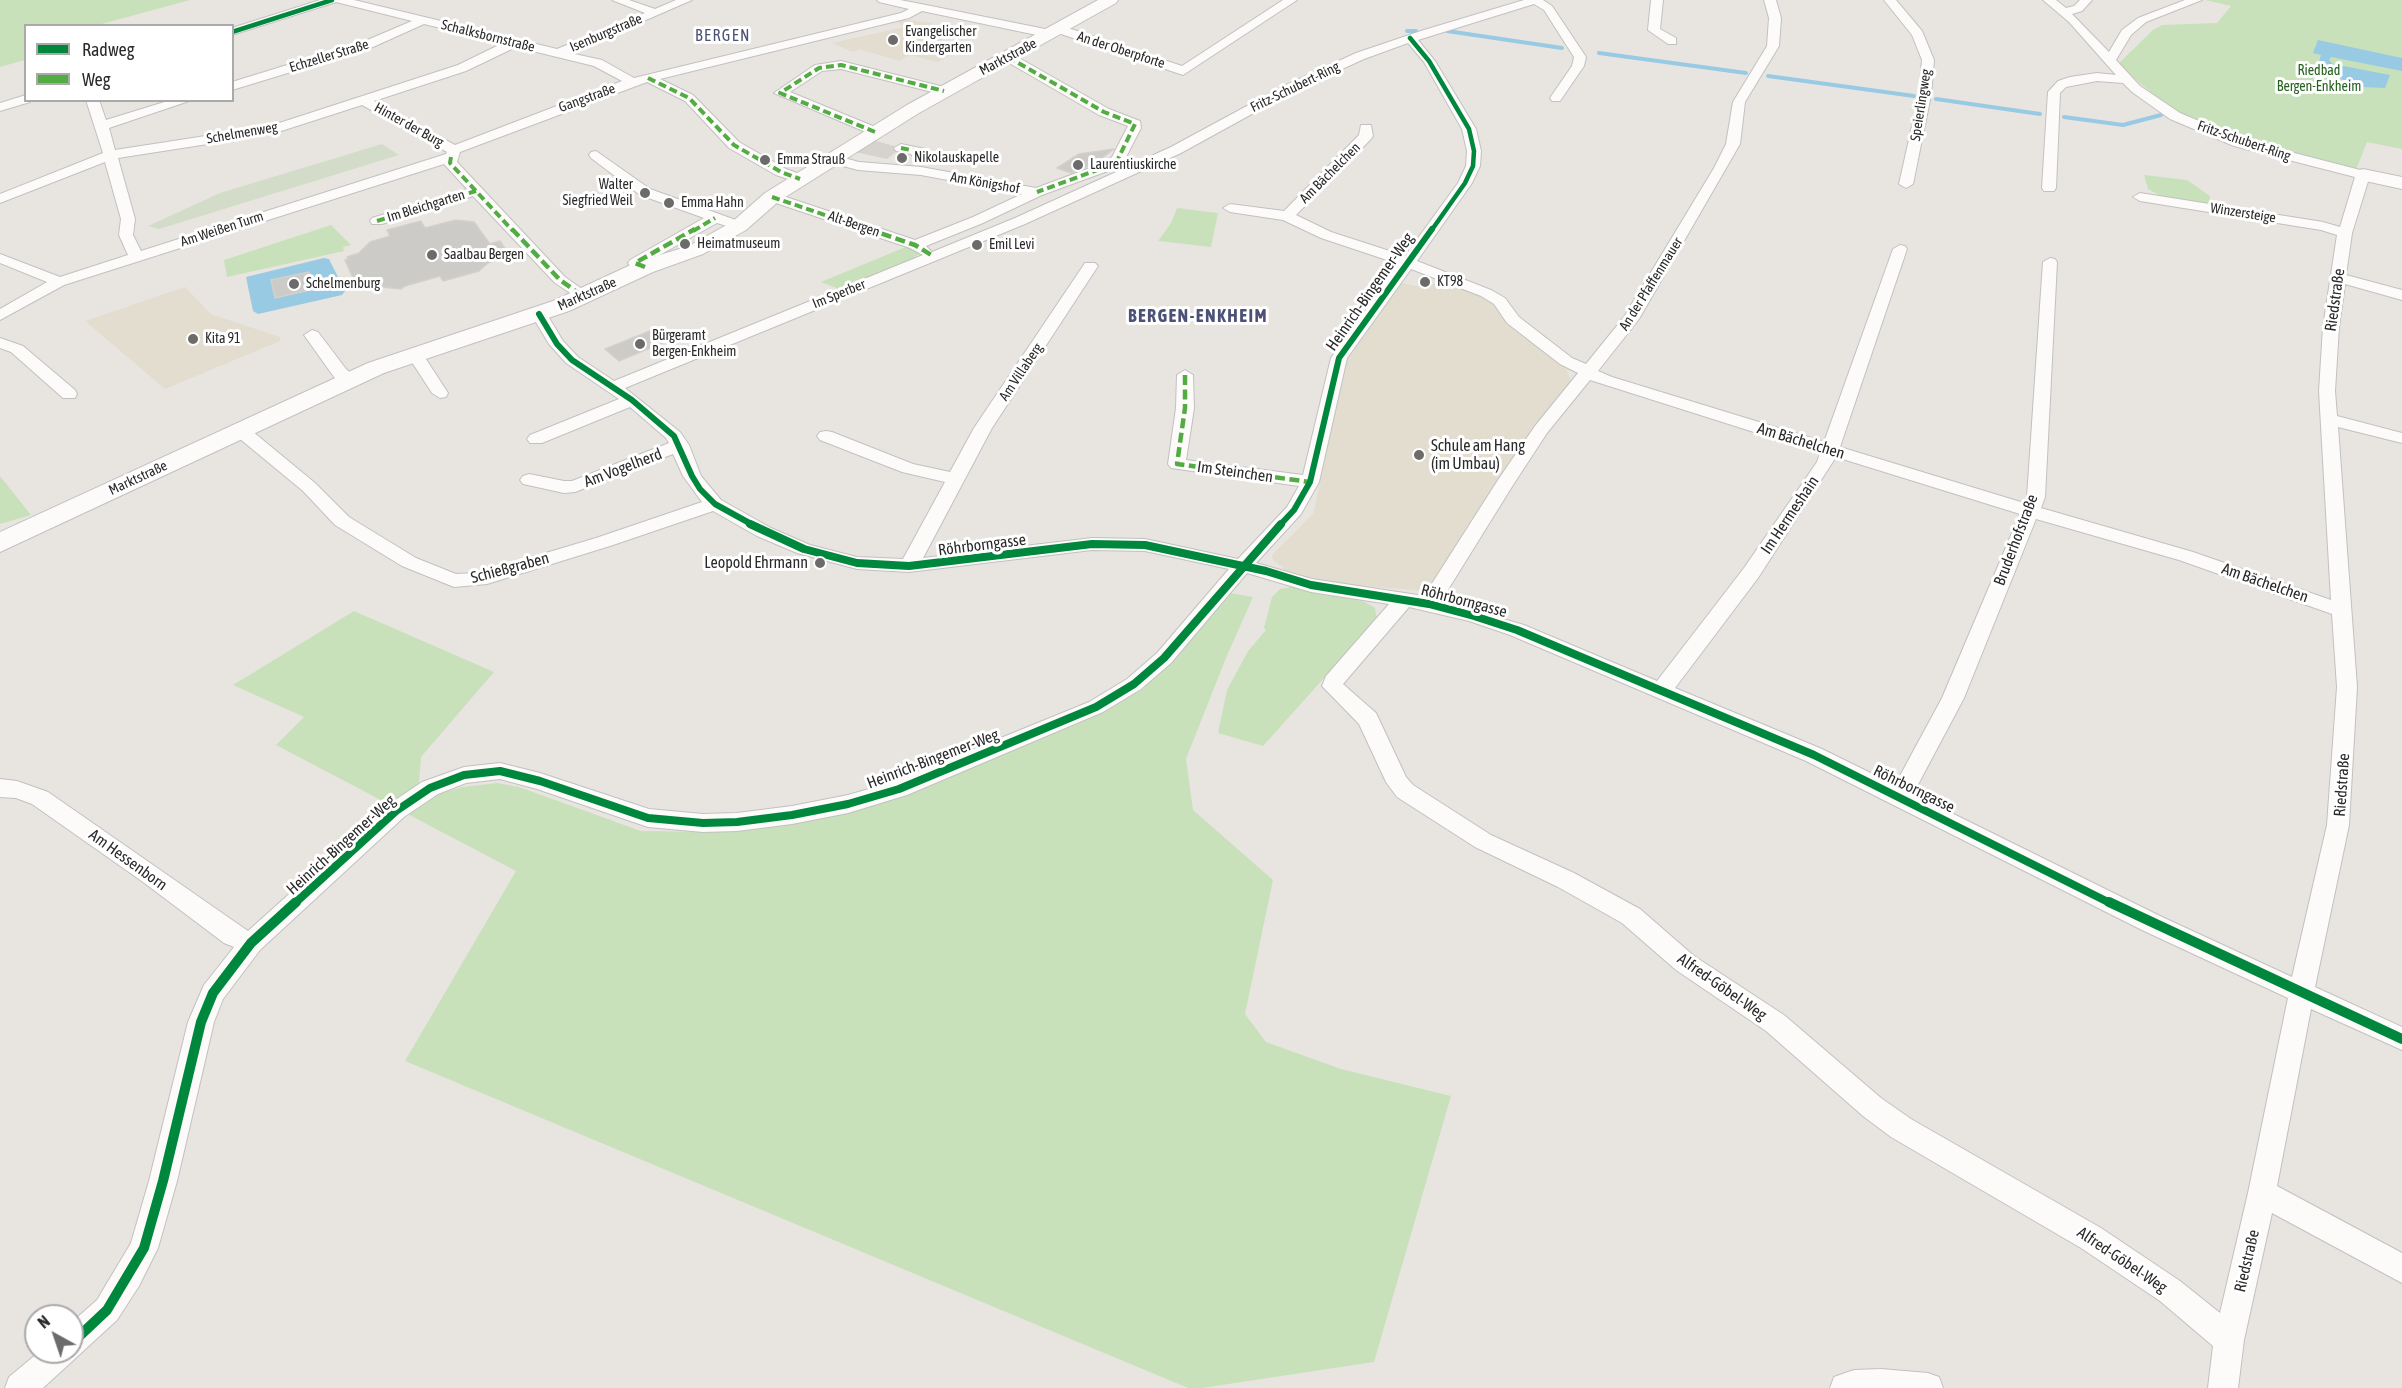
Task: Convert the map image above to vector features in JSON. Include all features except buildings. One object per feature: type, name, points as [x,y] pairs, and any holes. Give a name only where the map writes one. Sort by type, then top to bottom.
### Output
[{"type":"street","points":[[234,31],[332,0]]},
{"type":"street","name":"Schalksbornstraße","points":[[340,0],[598,63],[632,82]]},
{"type":"street","points":[[618,0],[656,13]]},
{"type":"street","name":"Isenburgstraße","points":[[559,53],[686,0]]},
{"type":"street","name":"An der Oberpforte","points":[[883,0],[1055,32],[1183,71],[1291,0]]},
{"type":"street","name":"Marktstraße","points":[[0,543],[348,380],[414,353],[539,314],[584,297],[645,267],[696,250],[739,226],[772,196],[875,132],[944,91],[1110,0]]},
{"type":"street","points":[[1536,0],[1548,8],[1580,57],[1578,66],[1556,98]]},
{"type":"street","name":"Fritz-Schubert-Ring","points":[[1064,201],[1200,138],[1253,108],[1345,63],[1410,38],[1536,0]]},
{"type":"street","points":[[1657,0],[1654,30],[1672,41]]},
{"type":"street","name":"An der Pfaffenmauer","points":[[1417,601],[1541,430],[1631,319],[1730,151],[1739,102],[1769,57],[1773,46],[1775,18],[1770,0]]},
{"type":"street","name":"Speierlingweg","points":[[1890,0],[1918,34],[1925,49],[1928,65],[1925,96],[1906,184]]},
{"type":"street","name":"Fritz-Schubert-Ring","points":[[2049,0],[2065,12],[2126,79],[2164,109],[2206,130],[2272,152],[2363,175]]},
{"type":"street","points":[[2065,12],[2078,9],[2086,0]]},
{"type":"street","points":[[2110,61],[2127,33],[2142,20],[2196,0]]},
{"type":"street","name":"Gangstraße","points":[[453,154],[632,82],[905,16],[921,7]]},
{"type":"street","name":"Echzeller Straße","points":[[234,85],[369,44],[424,20]]},
{"type":"street","name":"Heinrich-Bingemer-Weg","points":[[84,1332],[107,1310],[144,1248],[163,1181],[201,1022],[213,993],[251,943],[396,811],[430,788],[464,775],[488,771],[517,774],[648,818],[703,823],[737,822],[792,815],[848,804],[899,789],[1096,707],[1134,684],[1164,658],[1242,566],[1294,510],[1310,482],[1339,358],[1464,183],[1473,166],[1474,151],[1469,129],[1429,61],[1410,38]]},
{"type":"street","name":"Schelmenweg","points":[[0,199],[110,155],[272,130],[462,68],[514,43]]},
{"type":"street","points":[[915,244],[978,220],[1037,192],[1111,165],[1118,159],[1135,124],[1104,112],[1008,57]]},
{"type":"street","points":[[875,132],[780,93],[819,68],[841,65],[944,91]]},
{"type":"street","points":[[2049,188],[2054,92],[2062,84],[2074,80],[2097,77],[2126,79]]},
{"type":"street","points":[[648,78],[689,98],[711,124],[734,145],[781,172],[800,180]]},
{"type":"street","points":[[0,107],[24,100]]},
{"type":"street","name":"Hinter der Burg","points":[[363,100],[453,154]]},
{"type":"street","points":[[93,102],[102,126],[128,219],[126,235],[136,256]]},
{"type":"street","points":[[102,126],[180,102]]},
{"type":"street","name":"Am Bächelchen","points":[[1287,216],[1366,136],[1366,128]]},
{"type":"street","points":[[901,148],[920,152],[918,154]]},
{"type":"street","points":[[453,154],[450,163],[560,280],[584,297]]},
{"type":"street","name":"Am Weißen Turm","points":[[0,315],[59,282],[453,154]]},
{"type":"street","points":[[596,154],[645,192],[739,226]]},
{"type":"street","name":"Am Königshof","points":[[833,159],[858,166],[921,171],[1037,192],[1064,201]]},
{"type":"street","points":[[2363,175],[2402,183]]},
{"type":"street","name":"Riedstraße","points":[[2223,1388],[2229,1340],[2262,1193],[2315,926],[2338,825],[2347,687],[2326,392],[2331,327],[2345,233],[2363,175]]},
{"type":"street","name":"Im Bleichgarten","points":[[377,221],[476,190]]},
{"type":"street","name":"Alt-Bergen","points":[[772,196],[915,244],[933,256]]},
{"type":"street","name":"Winzersteige","points":[[2140,197],[2323,225],[2345,233]]},
{"type":"street","name":"Im Sperber","points":[[613,387],[1064,201]]},
{"type":"street","name":"Am Bächelchen","points":[[1230,208],[1287,216],[1326,235],[1407,262],[1494,296],[1513,320],[1566,361],[1606,381],[2186,556],[2343,611]]},
{"type":"street","points":[[645,267],[635,263],[715,218]]},
{"type":"street","name":"Im Hermeshain","points":[[1661,691],[1751,573],[1826,462],[1900,249]]},
{"type":"street","points":[[0,258],[59,282]]},
{"type":"street","name":"Bruderhofstraße","points":[[1900,797],[1953,698],[2036,496],[2050,262]]},
{"type":"street","name":"Am Villaberg","points":[[909,566],[983,428],[1090,266]]},
{"type":"street","points":[[2338,277],[2402,295]]},
{"type":"street","name":"Röhrborngasse","points":[[539,314],[557,344],[572,360],[632,400],[660,422],[680,445],[692,476],[715,504],[764,532],[804,549],[857,563],[909,566],[1113,543],[1162,548],[1242,566],[1311,585],[1417,601],[1517,630],[1814,755],[2151,923],[2402,1039]]},
{"type":"street","points":[[312,335],[340,373],[348,380]]},
{"type":"street","points":[[0,343],[17,349],[69,394]]},
{"type":"street","points":[[414,353],[440,393]]},
{"type":"street","name":"Im Steinchen","points":[[1185,375],[1185,408],[1177,464],[1310,482]]},
{"type":"street","points":[[536,439],[632,400]]},
{"type":"street","points":[[2328,418],[2402,438]]},
{"type":"street","name":"Schießgraben","points":[[240,430],[309,487],[342,521],[409,562],[454,581],[480,579],[603,542],[715,504]]},
{"type":"street","points":[[826,436],[908,468],[955,479]]},
{"type":"street","name":"Am Vogelherd","points":[[529,480],[564,487],[575,486],[680,445]]},
{"type":"street","name":"Alfred-Göbel-Weg","points":[[1417,601],[1333,681],[1332,686],[1368,719],[1397,782],[1405,791],[1483,841],[1566,880],[1631,916],[1685,963],[1774,1023],[1872,1107],[1901,1128],[2091,1238],[2170,1292],[2229,1340]]},
{"type":"street","name":"Am Hessenborn","points":[[0,788],[17,790],[40,798],[233,936],[251,943]]},
{"type":"street","points":[[2262,1193],[2402,1269]]},
{"type":"street","points":[[20,1388],[48,1364]]},
{"type":"street","points":[[1845,1388],[1854,1385],[1881,1384],[1928,1388]]},
{"type":"shaded area","name":"Evangelischer Kindergarten","points":[[895,20],[933,23],[918,32],[944,38],[933,46],[953,54],[937,62],[910,55],[899,61],[859,49],[853,52],[832,43],[904,27]]},
{"type":"shaded area","points":[[866,138],[901,148],[887,159],[846,150]]},
{"type":"shaded area","name":"Schule am Hang (im Umbau)","points":[[1397,282],[1422,287],[1442,282],[1492,300],[1507,323],[1567,370],[1571,383],[1498,481],[1426,591],[1312,582],[1283,570],[1283,567],[1273,560],[1272,555],[1313,514],[1320,484],[1316,482],[1345,361]]},
{"type":"shaded area","name":"Kita 91","points":[[185,287],[211,314],[280,337],[280,341],[165,389],[85,321]]},
{"type":"green space","points":[[0,0],[190,0],[102,24],[24,24],[24,60],[0,67]]},
{"type":"green space","name":"Riedbad Bergen-Enkheim","points":[[2205,0],[2402,0],[2402,149],[2367,142],[2356,170],[2273,149],[2185,116],[2159,99],[2123,69],[2119,63],[2153,30],[2162,25],[2217,23],[2231,6]]},
{"type":"green space","points":[[382,144],[399,155],[159,229],[148,226],[220,193]]},
{"type":"green space","points":[[2144,175],[2187,180],[2210,196],[2209,204],[2161,196],[2148,189]]},
{"type":"green space","points":[[1177,208],[1218,213],[1211,247],[1158,241],[1171,223]]},
{"type":"green space","points":[[331,225],[351,245],[343,247],[344,251],[227,277],[224,260]]},
{"type":"green space","points":[[908,246],[920,254],[914,257],[916,259],[839,289],[821,282]]},
{"type":"green space","points":[[0,476],[31,515],[0,524]]},
{"type":"green space","points":[[1292,587],[1365,602],[1375,608],[1377,619],[1263,746],[1218,733],[1227,690],[1248,651],[1266,630],[1264,628],[1272,597],[1280,589]]},
{"type":"green space","points":[[1230,593],[1253,597],[1186,759],[1193,810],[1273,880],[1245,1014],[1266,1042],[1341,1069],[1451,1096],[1374,1362],[1202,1388],[1188,1388],[405,1061],[516,871],[276,745],[304,717],[233,685],[354,611],[494,672],[421,757],[417,806],[441,793],[463,787],[497,783],[519,787],[641,831],[729,832],[853,811],[1099,712],[1143,689]]},
{"type":"water","points":[[2318,40],[2402,58],[2402,71],[2331,57],[2329,60],[2333,64],[2390,75],[2385,88],[2361,87],[2317,69],[2321,55],[2313,53]]},
{"type":"water","points":[[324,258],[329,259],[345,291],[342,295],[258,314],[253,311],[246,277]],"holes":[[[309,272],[316,289],[276,298],[271,280]]]},
{"type":"waterway","points":[[1407,31],[1416,31]]},
{"type":"waterway","points":[[1447,31],[1562,48]]},
{"type":"waterway","points":[[1599,53],[1746,73]]},
{"type":"waterway","points":[[1768,76],[1914,96]]},
{"type":"waterway","points":[[1936,99],[2040,114]]},
{"type":"waterway","points":[[2064,117],[2123,125],[2161,115]]},
{"type":"marked path","points":[[1008,57],[1104,112],[1135,124],[1118,159],[1111,165],[1037,192]]},
{"type":"marked path","points":[[875,132],[780,93],[819,68],[841,65],[944,91]]},
{"type":"marked path","points":[[648,78],[689,98],[734,145],[781,172],[800,179]]},
{"type":"marked path","points":[[901,148],[920,152],[918,154]]},
{"type":"marked path","points":[[451,157],[450,163],[532,251],[560,280],[584,297]]},
{"type":"marked path","points":[[377,221],[476,191]]},
{"type":"marked path","points":[[772,197],[915,245],[933,256]]},
{"type":"marked path","points":[[645,267],[635,263],[715,218]]},
{"type":"marked path","points":[[1185,375],[1185,408],[1177,464],[1310,482]]},
{"type":"cycle path","points":[[234,31],[332,0]]},
{"type":"cycle path","points":[[84,1332],[107,1310],[144,1248],[163,1181],[201,1022],[213,993],[251,943],[396,811],[430,788],[464,775],[500,771],[540,781],[648,818],[703,823],[737,822],[792,815],[848,804],[899,789],[989,753],[1096,707],[1134,684],[1164,658],[1242,566],[1294,510],[1310,482],[1339,358],[1465,183],[1473,166],[1474,151],[1469,129],[1429,61],[1410,38]]},
{"type":"cycle path","points":[[539,314],[557,344],[572,360],[632,400],[674,436],[692,476],[700,489],[715,504],[764,532],[804,549],[857,563],[909,566],[1092,544],[1145,545],[1266,571],[1311,585],[1429,604],[1474,616],[1517,630],[1814,755],[2151,923],[2402,1039]]},
{"type":"place","name":"Evangelischer Kindergarten","points":[[893,40]]},
{"type":"place","name":"Nikolauskapelle","points":[[902,158]]},
{"type":"place","name":"Emma Strauß","points":[[765,160]]},
{"type":"place","name":"Laurentiuskirche","points":[[1078,165]]},
{"type":"place","name":"Walter Siegfried Weil","points":[[645,193]]},
{"type":"place","name":"Emma Hahn","points":[[669,203]]},
{"type":"place","name":"Heimatmuseum","points":[[685,244]]},
{"type":"place","name":"Emil Levi","points":[[977,245]]},
{"type":"place","name":"Saalbau Bergen","points":[[432,255]]},
{"type":"place","name":"KT98","points":[[1425,282]]},
{"type":"place","name":"Schelmenburg","points":[[294,284]]},
{"type":"place","name":"Kita 91","points":[[193,339]]},
{"type":"place","name":"Bürgeramt Bergen-Enkheim","points":[[640,344]]},
{"type":"place","name":"Schule am Hang (im Umbau)","points":[[1419,455]]},
{"type":"place","name":"Leopold Ehrmann","points":[[820,563]]},
{"type":"district","name":"BERGEN","points":[[723,36]]},
{"type":"district","name":"BERGEN-ENKHEIM","points":[[1198,316]]}]
